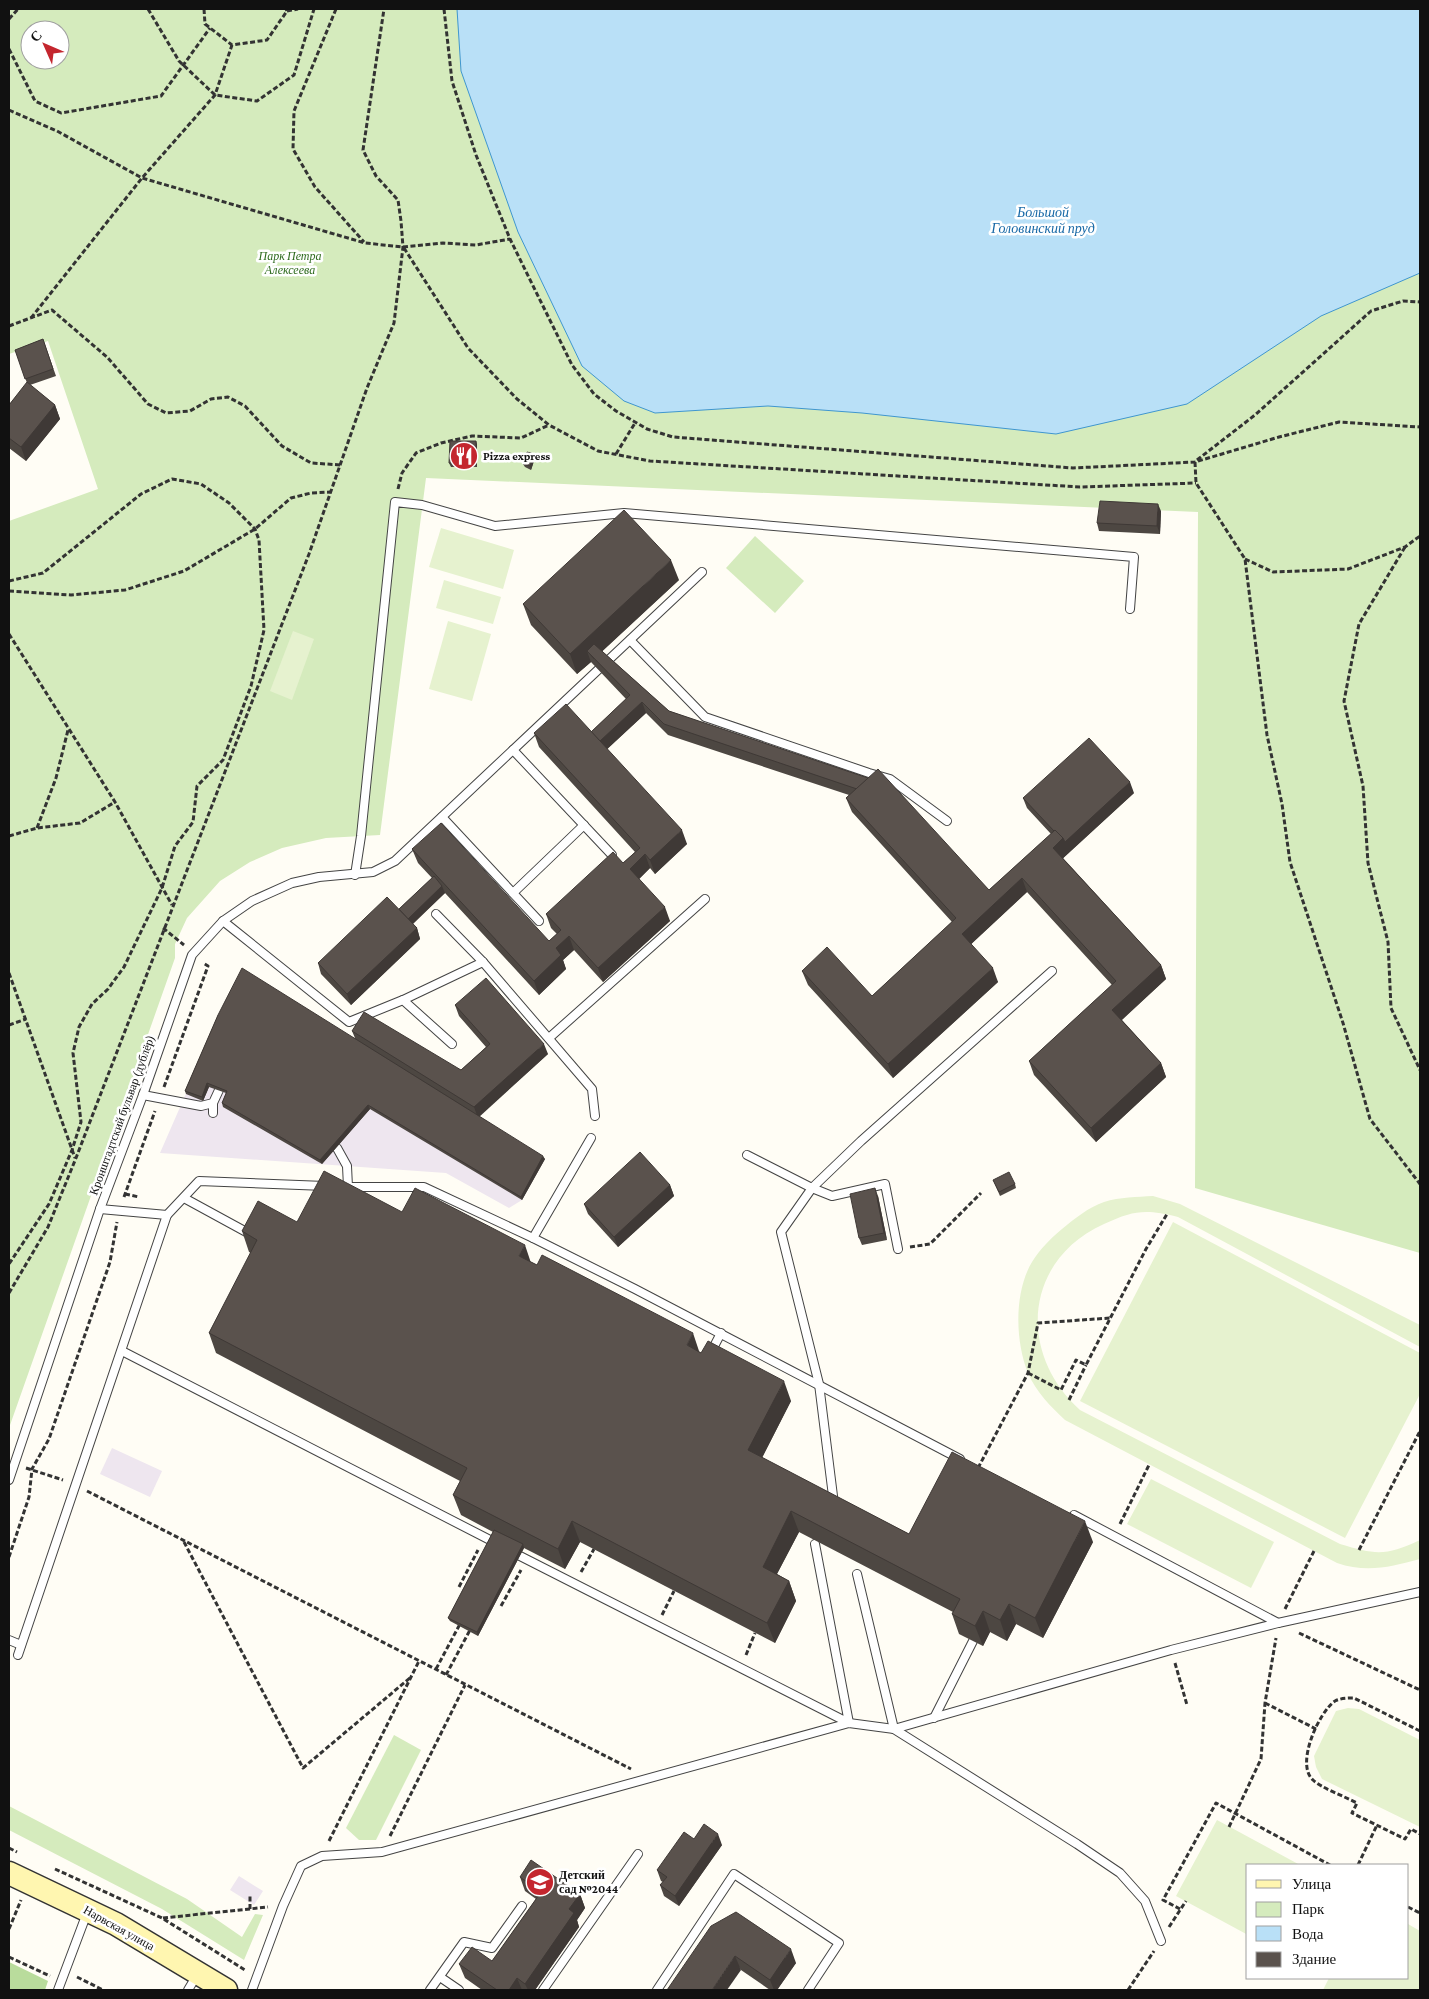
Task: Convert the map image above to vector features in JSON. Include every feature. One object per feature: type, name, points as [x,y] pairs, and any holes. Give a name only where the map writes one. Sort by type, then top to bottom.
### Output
[{"type":"street","name":"Нарвская улица","points":[[9,1873],[88,1910],[193,1982],[226,1990]]},
{"type":"lane","points":[[355,875],[361,836],[395,502],[422,505],[495,526],[624,514],[1134,556],[1130,609]]},
{"type":"lane","name":"Кронштадтский бульвар (дублёр)","points":[[9,1480],[100,1209],[143,1096],[192,955],[223,921],[252,901],[292,883],[319,877],[373,872],[395,861],[702,572]]},
{"type":"lane","points":[[630,640],[705,717],[890,779],[947,821]]},
{"type":"lane","points":[[513,750],[612,855]]},
{"type":"lane","points":[[442,817],[539,921]]},
{"type":"lane","points":[[513,892],[584,825]]},
{"type":"lane","points":[[549,1038],[705,899]]},
{"type":"lane","points":[[436,914],[483,962],[592,1089],[595,1116]]},
{"type":"lane","points":[[223,921],[349,1022],[402,1000],[483,962]]},
{"type":"lane","points":[[834,1510],[819,1384],[780,1232],[812,1188],[861,1141],[1052,971]]},
{"type":"lane","points":[[402,1000],[452,1044]]},
{"type":"lane","points":[[213,1113],[213,1103],[219,1090]]},
{"type":"lane","points":[[143,1096],[201,1106],[213,1103]]},
{"type":"lane","points":[[533,1238],[591,1138]]},
{"type":"lane","points":[[337,1148],[347,1166],[348,1187]]},
{"type":"lane","points":[[748,1155],[812,1188],[832,1196],[886,1184],[898,1249]]},
{"type":"lane","points":[[18,1655],[167,1215],[200,1181],[422,1191],[533,1238],[550,1251],[720,1333],[978,1468]]},
{"type":"lane","points":[[184,1198],[254,1236]]},
{"type":"lane","points":[[100,1209],[167,1215]]},
{"type":"lane","points":[[708,1360],[720,1333]]},
{"type":"lane","points":[[122,1351],[488,1539]]},
{"type":"lane","points":[[952,1465],[956,1457]]},
{"type":"lane","points":[[1064,1510],[1278,1623]]},
{"type":"lane","points":[[815,1544],[849,1723]]},
{"type":"lane","points":[[523,1557],[849,1723],[894,1729],[1171,1650],[1278,1623],[1420,1592]]},
{"type":"lane","points":[[857,1574],[894,1729],[1078,1844],[1120,1873],[1145,1901],[1161,1941]]},
{"type":"lane","points":[[9,1640],[21,1645]]},
{"type":"lane","points":[[934,1718],[974,1642]]},
{"type":"lane","points":[[252,1990],[283,1906],[301,1866],[322,1856],[382,1852],[849,1723]]},
{"type":"lane","points":[[543,1990],[638,1854]]},
{"type":"lane","points":[[657,1990],[734,1874],[839,1943],[808,1990]]},
{"type":"lane","points":[[430,1990],[464,1942],[492,1948],[522,1906]]},
{"type":"lane","points":[[58,1990],[88,1910]]},
{"type":"lane","points":[[440,1977],[458,1990]]},
{"type":"path","points":[[9,19],[18,9]]},
{"type":"path","points":[[148,9],[179,61],[215,95],[257,101],[294,75],[314,9]]},
{"type":"path","points":[[204,9],[205,24],[232,45],[267,40],[287,10],[298,9]]},
{"type":"path","points":[[336,9],[294,111],[293,149],[315,187],[364,243]]},
{"type":"path","points":[[9,1293],[48,1227],[76,1158],[163,928],[302,572],[367,388],[394,323],[403,248],[398,200],[376,176],[363,150],[384,9]]},
{"type":"path","points":[[444,9],[452,81],[476,155],[510,239],[572,365],[594,394],[616,412],[647,429],[673,437],[1073,468],[1195,462],[1279,437],[1339,422],[1420,427]]},
{"type":"path","points":[[9,49],[36,101],[61,113],[161,96],[210,28]]},
{"type":"path","points":[[31,318],[142,178],[215,95],[232,45]]},
{"type":"path","points":[[9,110],[57,130],[142,178],[364,243],[403,248],[443,243],[476,245],[510,239]]},
{"type":"path","points":[[403,248],[468,348],[516,399],[549,425],[598,451],[650,461],[1080,487],[1196,483]]},
{"type":"path","points":[[1195,462],[1255,415],[1370,311],[1403,300],[1420,302]]},
{"type":"path","points":[[9,326],[52,310],[108,356],[148,404],[166,413],[190,411],[211,399],[228,397],[245,406],[282,446],[311,463],[341,465]]},
{"type":"path","points":[[616,454],[635,422]]},
{"type":"path","points":[[395,502],[402,473],[416,453],[441,443],[472,436],[521,438],[549,425]]},
{"type":"path","points":[[1195,462],[1196,483],[1245,559],[1267,735],[1282,804],[1290,862],[1342,1023],[1370,1119],[1420,1184]]},
{"type":"path","points":[[9,581],[43,573],[141,494],[172,479],[201,484],[229,504],[255,528],[259,540],[264,630],[251,686],[223,760],[196,786],[193,822],[175,846],[162,888],[124,967],[108,989],[92,1004],[80,1027],[73,1053],[81,1122],[72,1150],[49,1204],[9,1264]]},
{"type":"path","points":[[9,591],[71,595],[125,590],[184,571],[255,528],[291,498],[311,493],[331,492]]},
{"type":"path","points":[[1245,559],[1273,572],[1348,569],[1405,548],[1420,536]]},
{"type":"path","points":[[1405,548],[1359,624],[1344,701],[1363,786],[1368,863],[1388,942],[1391,1008],[1420,1070]]},
{"type":"path","points":[[9,634],[115,802],[172,906]]},
{"type":"path","points":[[37,828],[56,778],[68,730]]},
{"type":"path","points":[[9,836],[37,828],[80,824],[115,802]]},
{"type":"path","points":[[9,1557],[29,1497],[32,1469],[49,1439],[110,1262],[119,1210],[208,966],[192,955],[181,942],[163,928]]},
{"type":"path","points":[[9,973],[76,1158]]},
{"type":"path","points":[[9,1025],[26,1020]]},
{"type":"path","points":[[898,1249],[930,1244],[981,1193]]},
{"type":"path","points":[[1069,1400],[1146,1249],[1167,1214]]},
{"type":"path","points":[[978,1468],[1028,1373],[1038,1323],[1110,1318]]},
{"type":"path","points":[[1028,1373],[1061,1390],[1076,1360],[1086,1365]]},
{"type":"path","points":[[1359,1550],[1420,1431]]},
{"type":"path","points":[[1115,1536],[1149,1465]]},
{"type":"path","points":[[46,1474],[76,1485],[650,1779]]},
{"type":"path","points":[[459,1587],[488,1539]]},
{"type":"path","points":[[184,1541],[303,1768],[411,1677]]},
{"type":"path","points":[[575,1584],[594,1549]]},
{"type":"path","points":[[1229,1826],[1261,1759],[1265,1704],[1278,1623],[1314,1551]]},
{"type":"path","points":[[501,1606],[523,1557]]},
{"type":"path","points":[[657,1625],[674,1591]]},
{"type":"path","points":[[436,1669],[463,1618]]},
{"type":"path","points":[[446,1675],[473,1623]]},
{"type":"path","points":[[1278,1623],[1420,1690]]},
{"type":"path","points":[[748,1650],[755,1633]]},
{"type":"path","points":[[1171,1650],[1187,1705]]},
{"type":"path","points":[[322,1856],[419,1661]]},
{"type":"path","points":[[382,1852],[465,1685]]},
{"type":"path","points":[[1420,1731],[1354,1698],[1344,1698],[1336,1701],[1328,1708],[1307,1749],[1306,1760],[1307,1770],[1312,1780],[1357,1803],[1352,1813],[1405,1839],[1411,1829],[1420,1834]]},
{"type":"path","points":[[1265,1704],[1316,1730]]},
{"type":"path","points":[[1180,1910],[1163,1900],[1216,1803],[1328,1864]]},
{"type":"path","points":[[1358,1864],[1377,1825]]},
{"type":"path","points":[[250,1894],[250,1909]]},
{"type":"path","points":[[9,1929],[22,1897]]},
{"type":"path","points":[[162,1918],[283,1906]]},
{"type":"path","points":[[1409,1907],[1420,1913]]},
{"type":"path","points":[[9,1957],[62,1981],[76,1976],[103,1990]]},
{"type":"shaded area","points":[[219,1018],[545,1159],[522,1200],[509,1208],[446,1173],[160,1153]]},
{"type":"shaded area","points":[[112,1448],[162,1471],[150,1497],[100,1474]]},
{"type":"shaded area","points":[[239,1876],[263,1891],[254,1905],[230,1890]]},
{"type":"green space","name":"Парк Петра Алексеева","points":[[9,9],[1420,9],[1420,1253],[1195,1188],[1198,512],[426,478],[380,835],[326,838],[282,848],[250,862],[220,881],[187,918],[175,944],[175,958],[9,1428],[9,521],[98,489],[48,341],[9,354]]},
{"type":"green space","points":[[441,528],[514,550],[503,589],[429,567]]},
{"type":"green space","points":[[755,536],[804,581],[775,613],[726,568]]},
{"type":"green space","points":[[444,580],[501,597],[493,624],[436,608]]},
{"type":"green space","points":[[448,621],[491,634],[472,701],[429,689]]},
{"type":"green space","points":[[293,631],[314,639],[292,700],[270,691]]},
{"type":"green space","points":[[1153,1196],[1180,1204],[1420,1325],[1420,1347],[1178,1217],[1140,1212],[1114,1219],[1077,1240],[1058,1260],[1045,1284],[1038,1309],[1039,1336],[1046,1362],[1060,1387],[1080,1410],[1340,1544],[1372,1552],[1381,1552],[1398,1549],[1420,1540],[1420,1559],[1378,1568],[1358,1568],[1337,1563],[1065,1420],[1040,1393],[1031,1380],[1024,1360],[1018,1317],[1022,1288],[1032,1262],[1053,1237],[1077,1217],[1093,1207],[1116,1199]]},
{"type":"green space","points":[[1173,1222],[1420,1353],[1420,1394],[1345,1538],[1080,1401]]},
{"type":"green space","points":[[1151,1479],[1274,1542],[1251,1588],[1127,1524]]},
{"type":"green space","points":[[1348,1708],[1359,1709],[1420,1740],[1420,1827],[1322,1779],[1316,1767],[1314,1756],[1336,1711]]},
{"type":"green space","points":[[394,1735],[421,1750],[376,1840],[359,1840],[346,1828]]},
{"type":"green space","points":[[9,1806],[187,1899],[242,1937],[255,1914],[263,1915],[244,1960],[162,1909],[9,1830]]},
{"type":"green space","points":[[1217,1820],[1298,1864],[1246,1864],[1246,1934],[1176,1896]]},
{"type":"green space","points":[[1409,1925],[1420,1931],[1420,1990],[1323,1990],[1328,1979],[1409,1979]]},
{"type":"green space","points":[[9,1962],[48,1981],[45,1990],[9,1990]]},
{"type":"water","name":"Большой Головинский пруд","points":[[457,9],[1420,9],[1420,273],[1321,316],[1187,404],[1056,434],[862,413],[768,406],[655,413],[624,401],[582,366],[518,232],[461,71]]},
{"type":"building","points":[[43,339],[53,369],[25,379],[15,350]]},
{"type":"building","points":[[27,382],[55,405],[21,447],[9,438],[9,405]]},
{"type":"building","name":"Pizza express","points":[[450,441],[476,441],[476,464],[449,463]]},
{"type":"building","points":[[527,452],[534,454],[530,466],[523,464]]},
{"type":"building","points":[[1100,501],[1158,504],[1157,526],[1097,523]]},
{"type":"building","points":[[624,510],[671,560],[570,654],[523,604]]},
{"type":"building","points":[[594,644],[669,711],[868,778],[857,789],[664,724],[642,702],[600,741],[591,732],[630,695],[587,651]]},
{"type":"building","points":[[566,704],[682,830],[650,860],[645,854],[630,869],[665,907],[598,968],[569,936],[556,948],[561,955],[534,981],[412,849],[441,823],[549,941],[561,930],[546,914],[613,852],[623,863],[640,848],[534,733]]},
{"type":"building","points":[[1089,738],[1130,782],[1065,842],[1023,798]]},
{"type":"building","points":[[878,769],[989,890],[1055,830],[1063,838],[1053,848],[1161,965],[1112,1010],[1161,1063],[1091,1128],[1029,1061],[1116,981],[1022,878],[962,934],[993,968],[888,1064],[802,971],[827,947],[872,996],[956,918],[846,798]]},
{"type":"building","points":[[434,876],[442,886],[408,919],[399,909]]},
{"type":"building","points":[[387,897],[417,928],[347,994],[318,963]]},
{"type":"building","points":[[242,968],[543,1156],[521,1197],[368,1105],[320,1160],[222,1103],[227,1091],[207,1083],[202,1097],[185,1091],[218,1015]]},
{"type":"building","points":[[486,978],[544,1044],[474,1107],[352,1031],[364,1012],[461,1070],[490,1044],[455,1005]]},
{"type":"building","points":[[640,1152],[670,1185],[614,1237],[584,1204]]},
{"type":"building","points":[[324,1171],[402,1212],[415,1188],[525,1245],[519,1256],[537,1265],[542,1255],[693,1333],[687,1345],[701,1353],[708,1341],[784,1381],[748,1450],[909,1534],[952,1452],[1085,1521],[1035,1618],[1009,1604],[1000,1620],[983,1611],[975,1626],[952,1614],[960,1599],[791,1511],[763,1567],[789,1581],[767,1623],[572,1521],[558,1549],[453,1495],[467,1468],[209,1333],[257,1240],[242,1231],[258,1201],[297,1222]]},
{"type":"building","points":[[1009,1172],[1015,1184],[999,1192],[993,1180]]},
{"type":"building","points":[[875,1188],[884,1233],[859,1238],[850,1194]]},
{"type":"building","points":[[494,1530],[523,1544],[477,1632],[448,1618]]},
{"type":"building","points":[[704,1824],[718,1834],[675,1896],[660,1885],[667,1877],[657,1870],[684,1832],[694,1839]]},
{"type":"building","points":[[531,1860],[580,1894],[569,1909],[574,1913],[525,1984],[517,1978],[509,1990],[497,1990],[459,1964],[472,1947],[492,1961],[541,1892],[520,1877]]},
{"type":"building","points":[[736,1912],[791,1949],[770,1980],[735,1956],[712,1990],[667,1990],[711,1926]]},
{"type":"place","name":"Pizza express","points":[[464,456]]},
{"type":"place","name":"Детский сад №2044","points":[[540,1882]]}]
